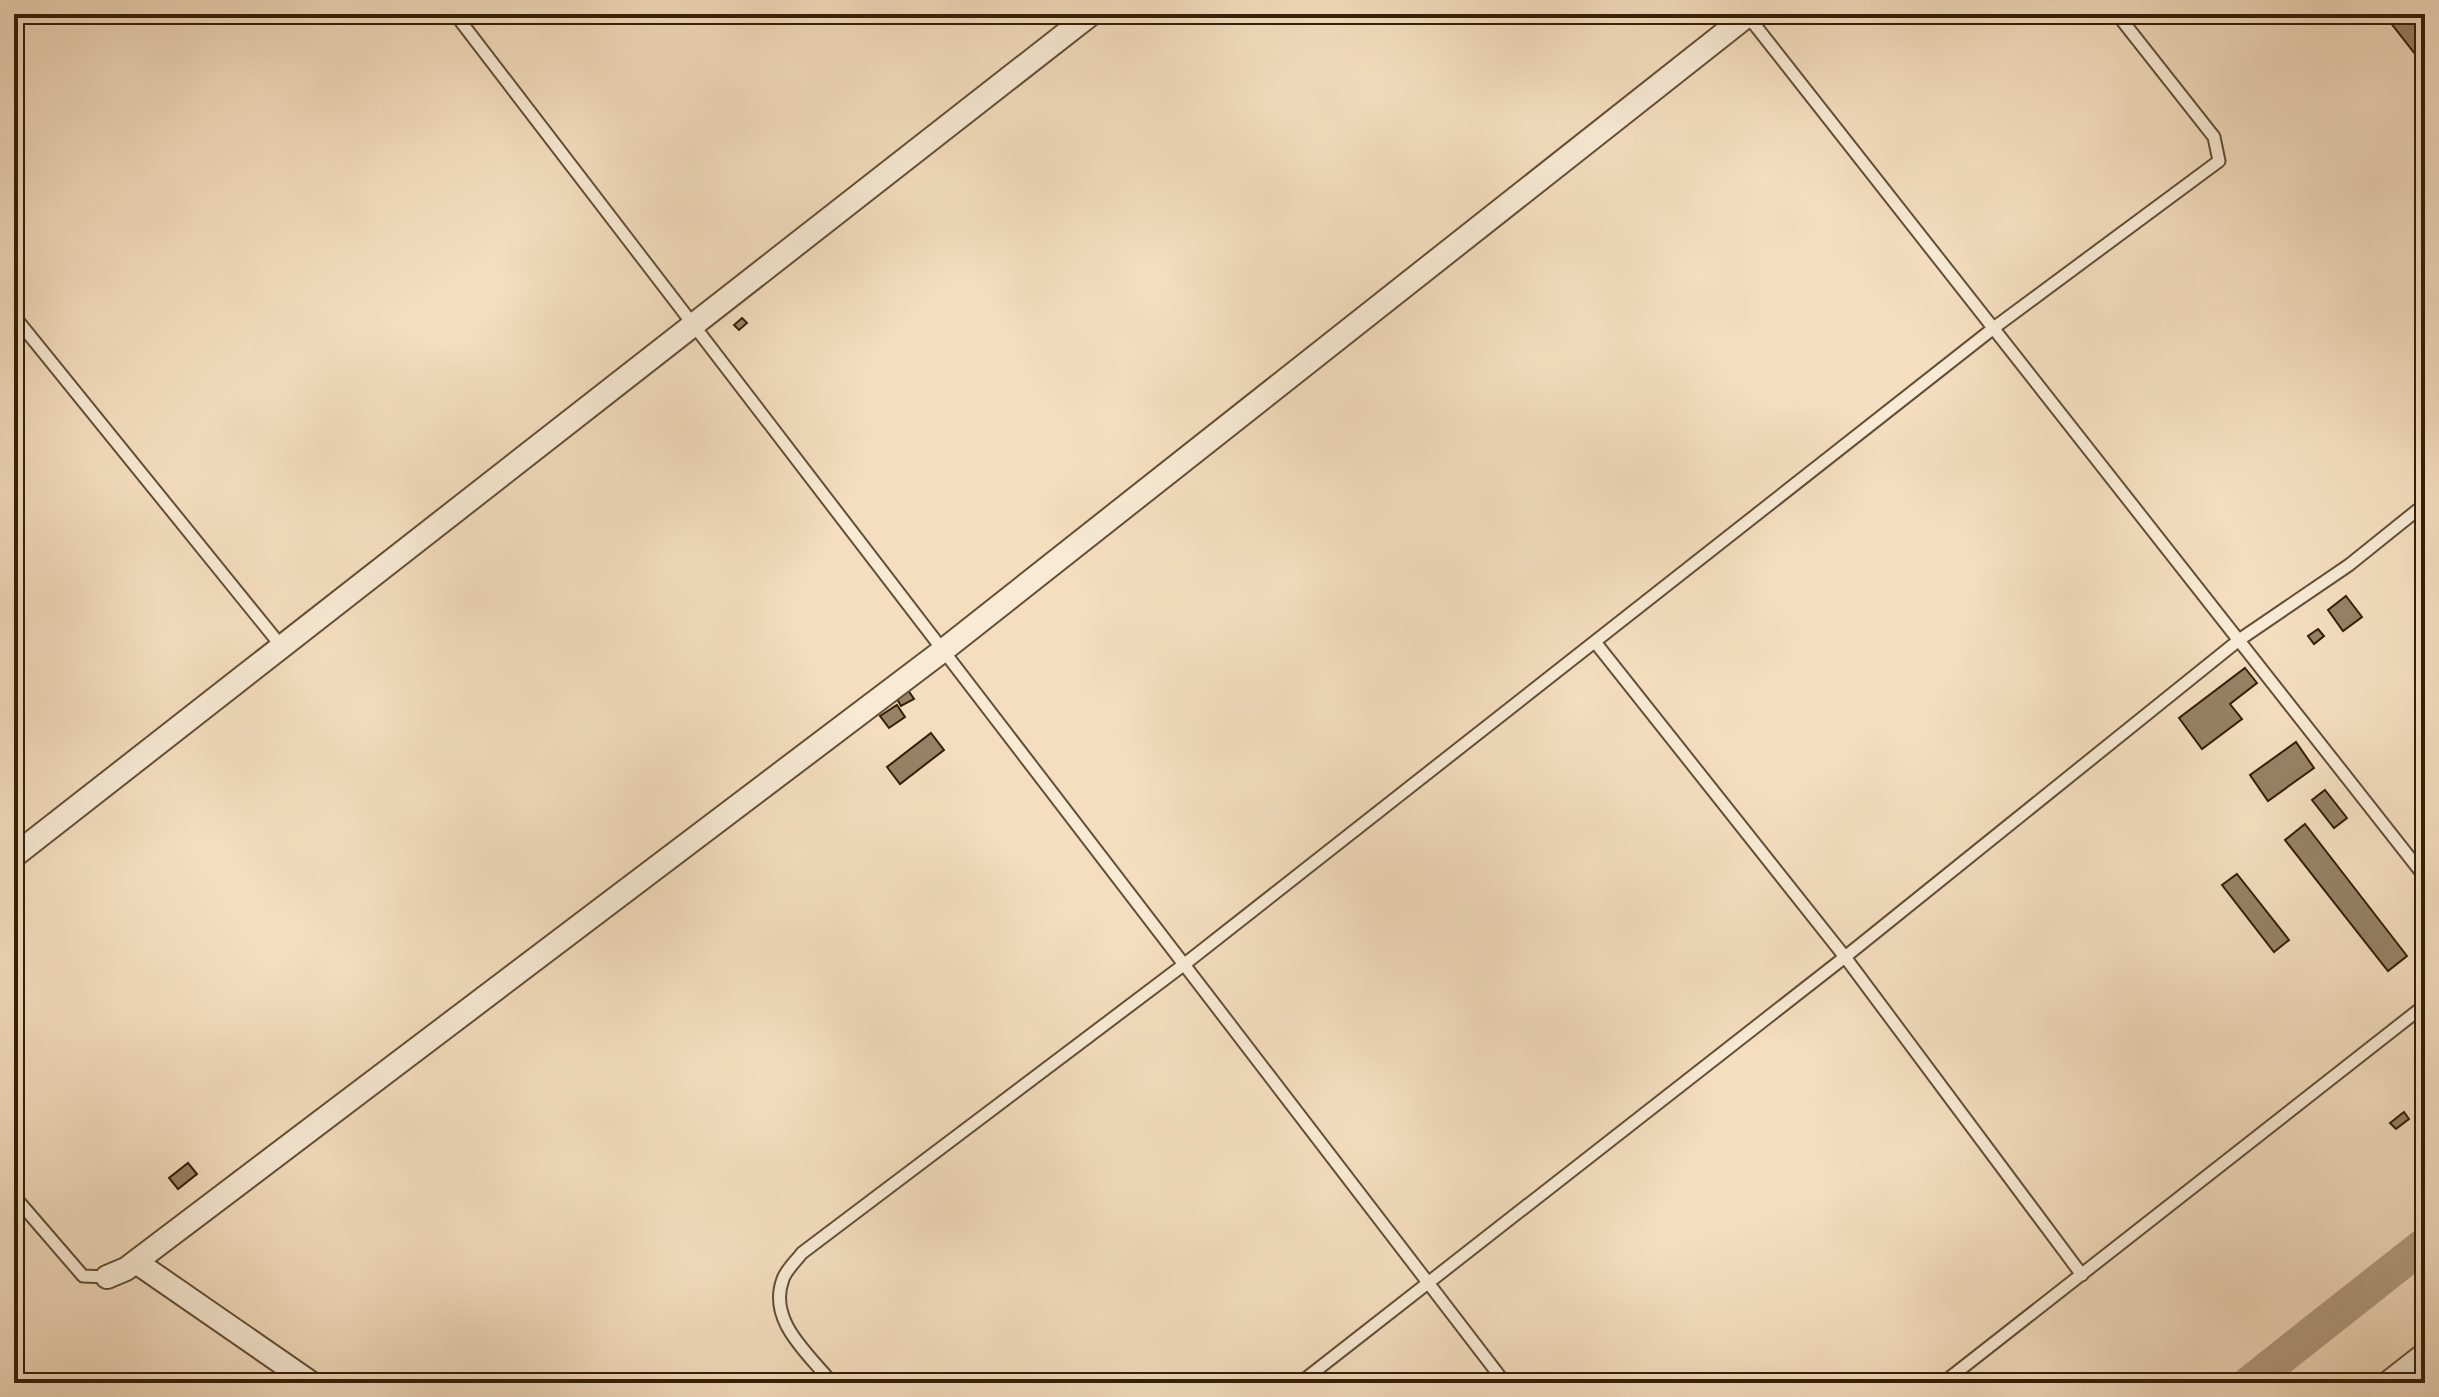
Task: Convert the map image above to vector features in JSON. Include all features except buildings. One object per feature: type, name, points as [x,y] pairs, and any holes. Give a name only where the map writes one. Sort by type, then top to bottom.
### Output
[{"type":"street","points":[[14,856],[1091,14]]},
{"type":"street","points":[[107,1277],[136,1262],[941,652],[1748,14]]},
{"type":"street","points":[[136,1262],[311,1383]]},
{"type":"street","points":[[2388,1383],[2425,1354]]},
{"type":"lane","points":[[455,14],[941,652],[1186,963],[1426,1283],[1505,1383]]},
{"type":"lane","points":[[1748,14],[2425,877]]},
{"type":"lane","points":[[832,1383],[789,1330],[779,1311],[783,1278],[802,1253],[1186,963],[1995,327],[2219,161],[2214,137],[2117,14]]},
{"type":"lane","points":[[14,316],[282,647]]},
{"type":"lane","points":[[1300,1383],[1845,957],[2239,640],[2349,565],[2425,504]]},
{"type":"lane","points":[[1595,642],[1845,957],[2082,1275]]},
{"type":"lane","points":[[1943,1383],[2425,1005]]},
{"type":"lane","points":[[14,1196],[83,1276],[107,1277]]},
{"type":"waterway","points":[[2249,1383],[2425,1244]]}]
